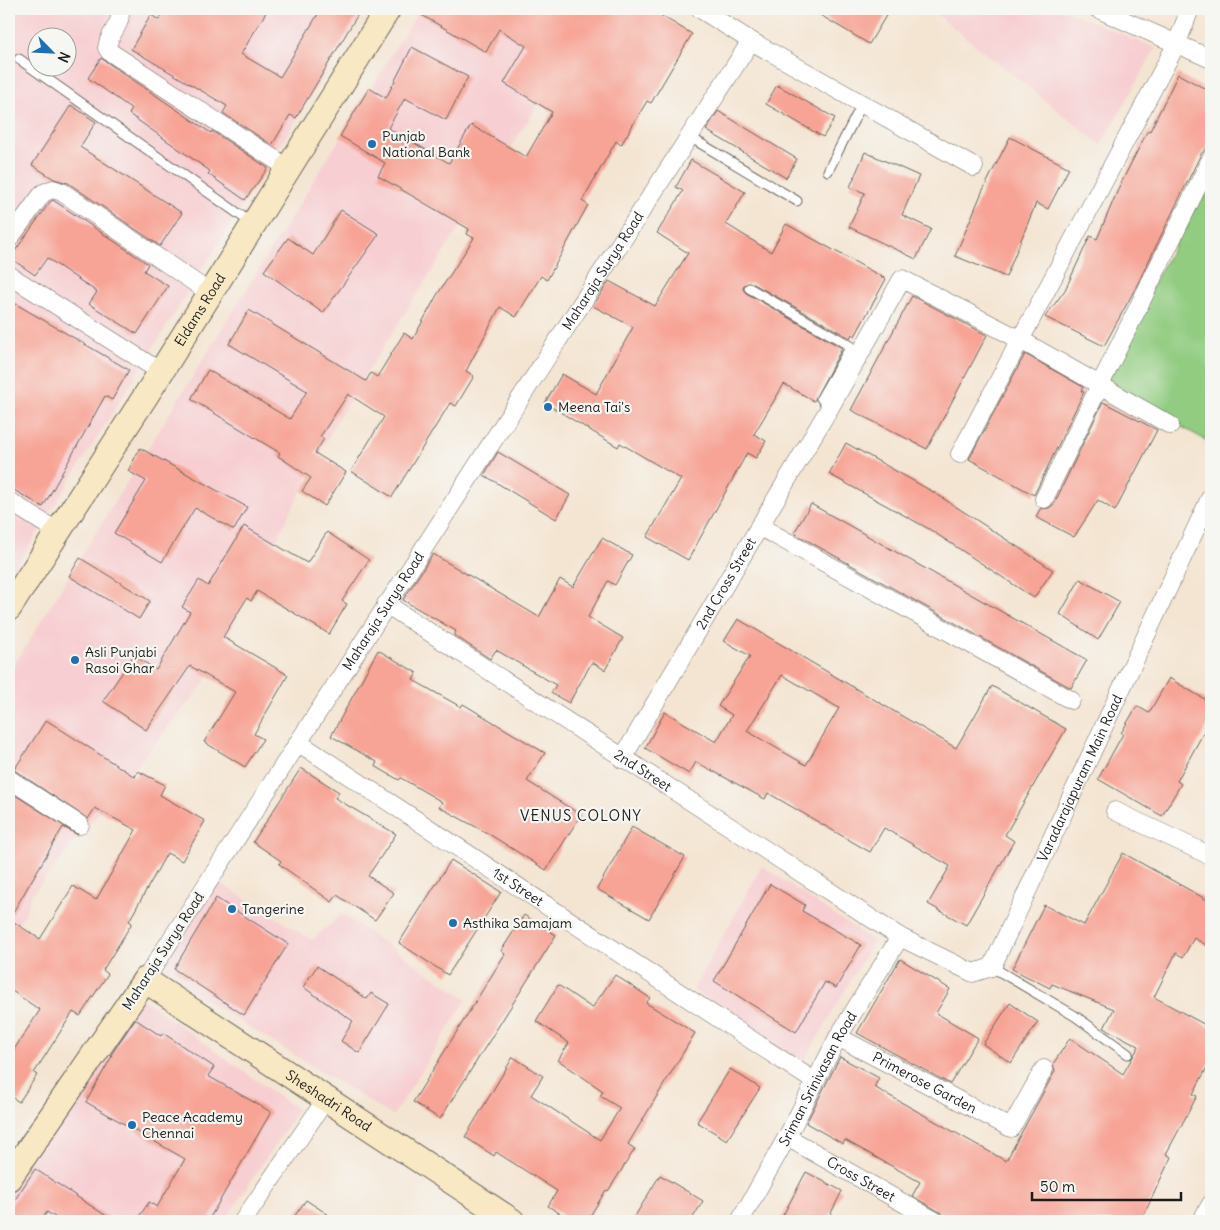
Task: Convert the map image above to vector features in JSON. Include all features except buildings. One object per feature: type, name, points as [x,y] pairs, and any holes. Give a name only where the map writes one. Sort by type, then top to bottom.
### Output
[{"type":"main road","name":"Eldams Road","points":[[11,598],[58,532],[161,372],[388,9]]},
{"type":"main road","name":"Sheshadri Road","points":[[144,980],[326,1099],[500,1218]]},
{"type":"main road","name":"Maharaja Surya Road","points":[[9,1178],[144,980]]},
{"type":"street","points":[[119,9],[120,22],[107,43],[107,48],[110,52],[288,168]]},
{"type":"street","points":[[700,9],[751,41],[974,167]]},
{"type":"street","points":[[1098,9],[1211,59]]},
{"type":"street","points":[[960,454],[1177,43],[1190,9]]},
{"type":"street","name":"Maharaja Surya Road","points":[[144,980],[299,743],[386,604],[751,41]]},
{"type":"street","points":[[1044,499],[1211,159]]},
{"type":"street","points":[[9,239],[43,193],[53,189],[62,192],[210,293]]},
{"type":"street","name":"2nd Cross Street","points":[[622,759],[758,526],[829,409],[902,280],[1019,340]]},
{"type":"street","points":[[11,281],[161,372]]},
{"type":"street","points":[[1019,340],[1170,425]]},
{"type":"street","name":"Varadarajapuram Main Road","points":[[992,967],[1211,496]]},
{"type":"street","points":[[9,501],[58,532]]},
{"type":"street","points":[[758,526],[1072,700]]},
{"type":"street","name":"2nd Street","points":[[386,604],[900,938]]},
{"type":"street","name":"1st Street","points":[[299,743],[814,1081]]},
{"type":"street","points":[[9,779],[80,825]]},
{"type":"street","points":[[1115,811],[1211,856]]},
{"type":"street","points":[[900,938],[973,973],[992,967]]},
{"type":"street","name":"Sriman Srinivasan Road","points":[[740,1221],[787,1137],[838,1037],[900,938]]},
{"type":"street","name":"Primerose Garden","points":[[838,1037],[1011,1128],[1044,1069]]},
{"type":"street","points":[[244,1221],[326,1099]]},
{"type":"street","name":"Cross Street","points":[[787,1137],[935,1221]]},
{"type":"street","points":[[1201,1221],[1211,1204]]},
{"type":"lane","points":[[19,59],[253,224]]},
{"type":"lane","points":[[828,171],[862,104]]},
{"type":"lane","points":[[688,136],[796,201]]},
{"type":"lane","points":[[749,288],[851,346],[821,398],[829,409]]},
{"type":"lane","points":[[992,967],[1075,1016],[1128,1054]]},
{"type":"shaded area","points":[[9,9],[365,9],[9,578]]},
{"type":"shaded area","points":[[420,9],[599,9],[338,418],[204,683],[31,896],[25,914],[9,937],[9,673]]},
{"type":"shaded area","points":[[930,9],[1061,9],[1156,48],[1101,145]]},
{"type":"shaded area","points":[[762,866],[873,941],[803,1063],[693,990]]},
{"type":"shaded area","points":[[217,881],[312,940],[342,914],[467,999],[393,1116],[181,985],[158,974]]},
{"type":"shaded area","points":[[141,998],[298,1110],[225,1221],[9,1221],[9,1192]]},
{"type":"green space","points":[[1208,184],[1211,186],[1211,443],[1100,382]]},
{"type":"place","name":"Punjab National Bank","points":[[372,144]]},
{"type":"place","name":"Meena Tai's","points":[[548,407]]},
{"type":"place","name":"Asli Punjabi Rasoi Ghar","points":[[75,660]]},
{"type":"place","name":"Tangerine","points":[[232,909]]},
{"type":"place","name":"Asthika Samajam","points":[[453,923]]},
{"type":"place","name":"Peace Academy Chennai","points":[[132,1125]]},
{"type":"district","name":"VENUS COLONY","points":[[581,816]]}]
